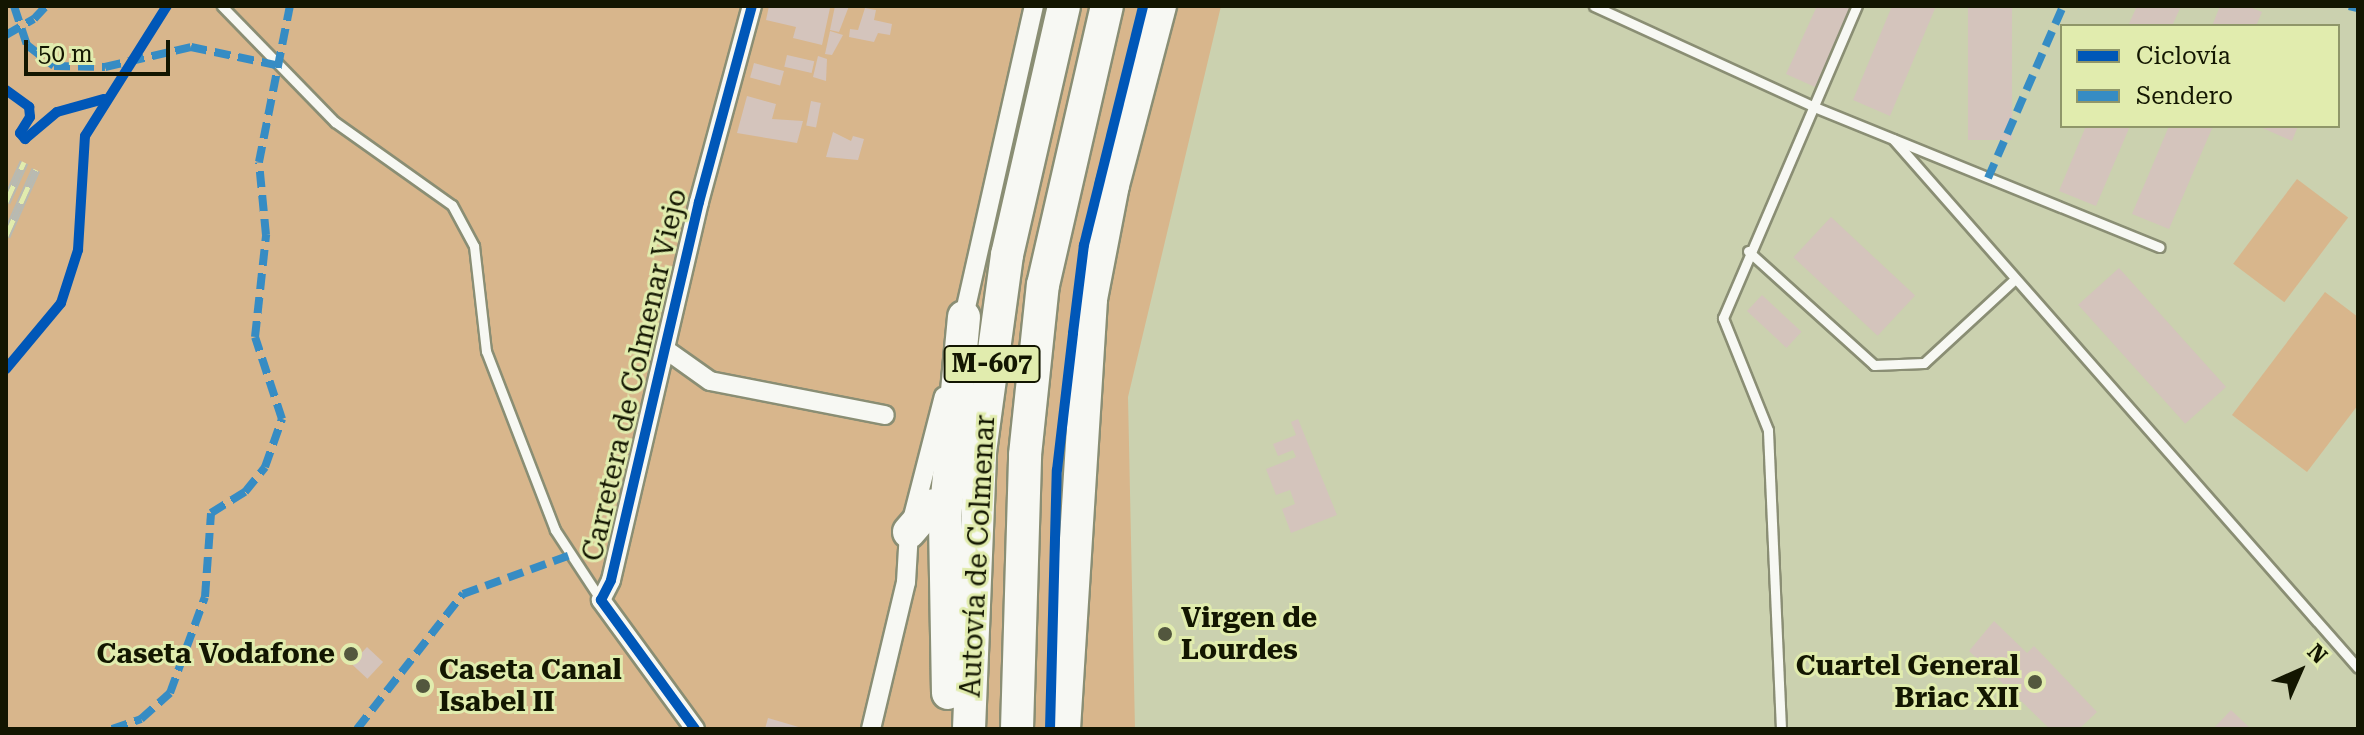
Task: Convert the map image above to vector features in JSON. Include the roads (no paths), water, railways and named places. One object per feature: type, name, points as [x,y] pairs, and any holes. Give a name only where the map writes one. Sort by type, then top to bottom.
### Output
[{"type":"highway","name":"Autovía de Colmenar","points":[[969,729],[980,452],[1007,255],[1064,6]]},
{"type":"highway","name":"Autovía de Colmenar","points":[[1017,729],[1025,455],[1043,285],[1107,6]]},
{"type":"highway","points":[[1064,729],[1091,299],[1113,185],[1160,6]]},
{"type":"highway","points":[[951,729],[945,518],[964,317]]},
{"type":"highway","points":[[909,532],[932,506],[945,518]]},
{"type":"street","name":"Carretera de Colmenar Viejo","points":[[695,729],[601,600],[611,580],[665,349],[752,6]]},
{"type":"street","points":[[871,729],[906,582],[909,532],[964,317],[1034,6]]},
{"type":"street","points":[[665,349],[710,381],[885,415]]},
{"type":"lane","points":[[222,6],[335,122],[452,205],[474,246],[486,351],[555,530],[601,600]]},
{"type":"lane","points":[[1594,6],[1812,106],[2159,247]]},
{"type":"lane","points":[[1781,729],[1768,430],[1723,318],[1748,251],[1857,6]]},
{"type":"lane","points":[[1893,139],[2358,668]]},
{"type":"lane","points":[[1748,251],[1874,365],[1924,363],[2015,279]]},
{"type":"railway","points":[[6,202],[24,162]]},
{"type":"railway","points":[[6,236],[36,169]]},
{"type":"place","name":"Virgen de Lourdes","points":[[1165,634]]},
{"type":"place","name":"Caseta Vodafone","points":[[351,654]]},
{"type":"place","name":"Cuartel General Briac XII","points":[[2035,682]]},
{"type":"place","name":"Caseta Canal Isabel II","points":[[423,686]]}]
